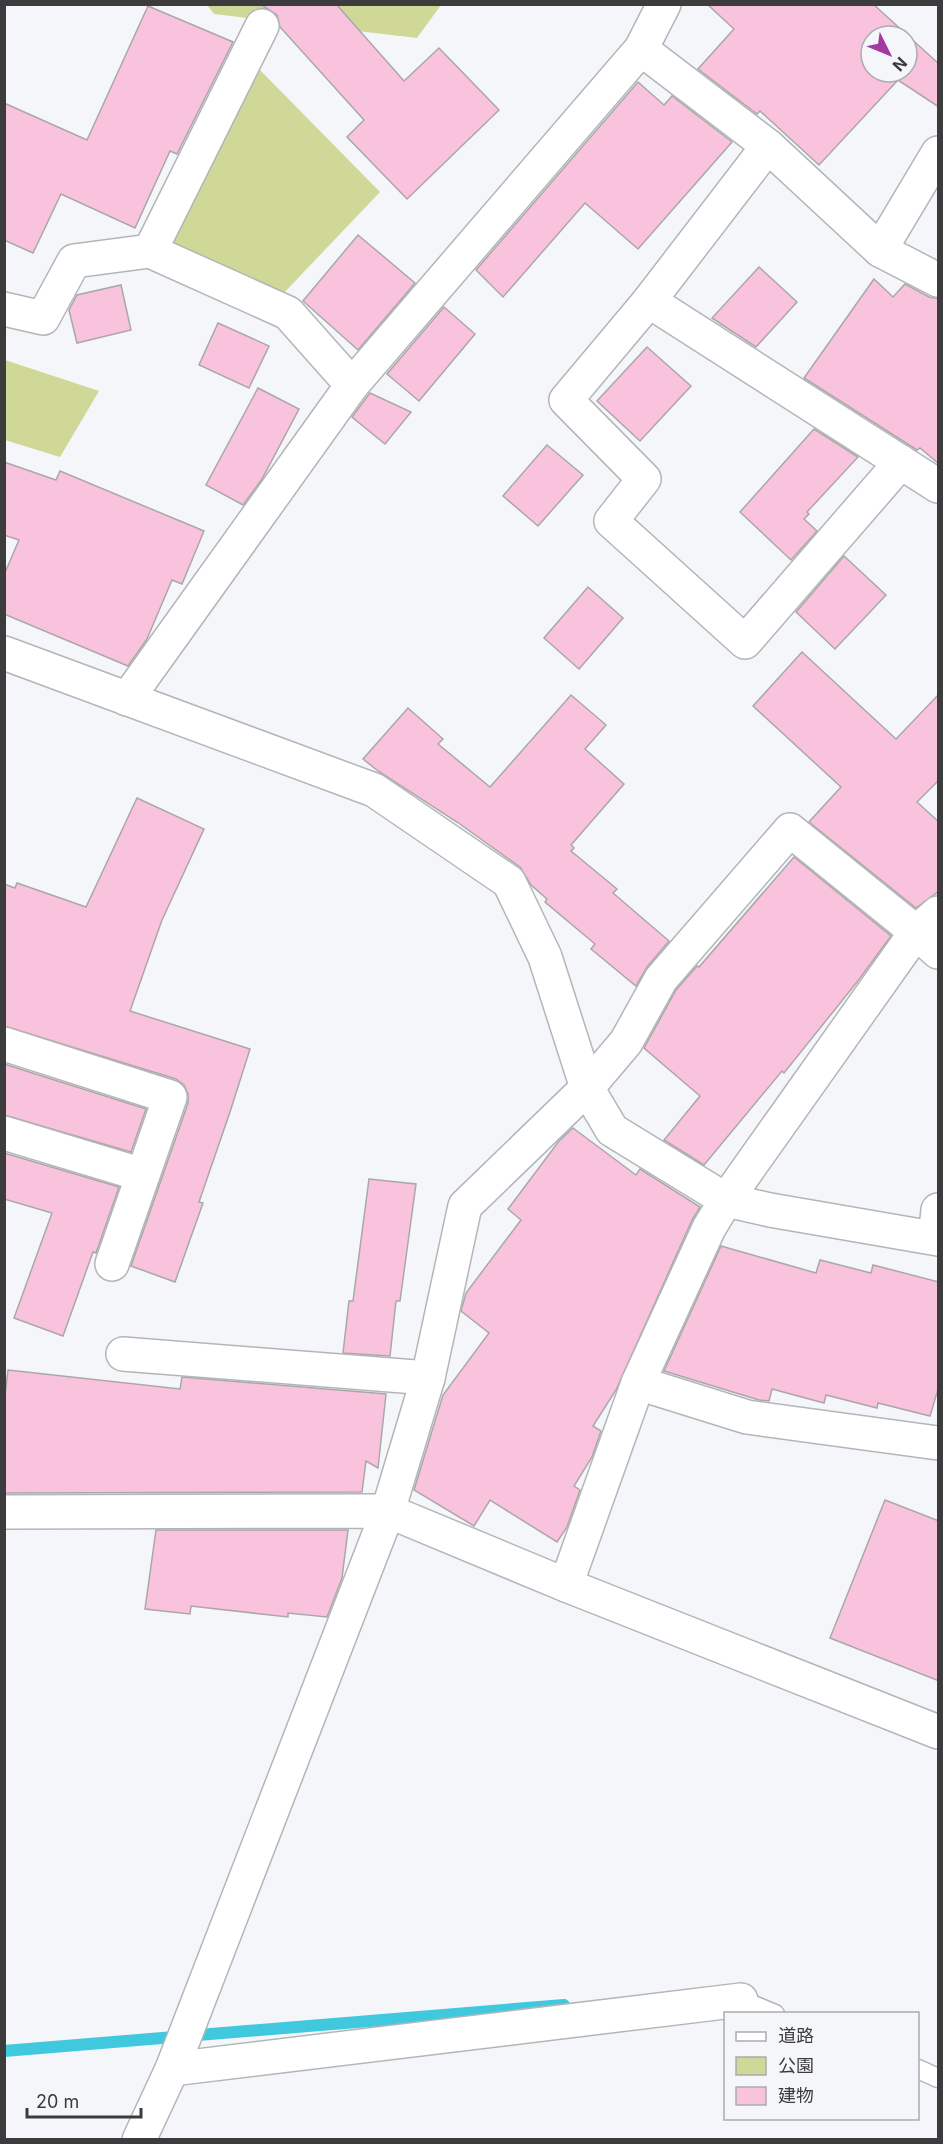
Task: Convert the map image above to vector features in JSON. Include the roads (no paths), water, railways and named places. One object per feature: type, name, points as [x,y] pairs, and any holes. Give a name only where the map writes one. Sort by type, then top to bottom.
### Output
[{"type":"street","points":[[127,699],[352,385],[641,49],[664,4]]},
{"type":"street","points":[[150,251],[262,26]]},
{"type":"street","points":[[641,49],[768,146],[880,250],[939,280]]},
{"type":"street","points":[[768,146],[649,301],[566,400],[644,479],[611,521],[745,642],[901,462]]},
{"type":"street","points":[[880,250],[939,153]]},
{"type":"street","points":[[4,309],[43,318],[74,261],[150,251],[288,313],[352,385]]},
{"type":"street","points":[[649,301],[939,486]]},
{"type":"street","points":[[4,653],[374,790],[509,882],[545,957],[587,1088],[612,1130],[726,1200],[770,1210],[937,1229]]},
{"type":"street","points":[[139,2139],[172,2069],[388,1511],[428,1377],[465,1206],[587,1088],[626,1042],[661,979],[790,830],[931,932],[726,1200],[709,1228],[638,1383],[566,1585]]},
{"type":"street","points":[[4,1044],[170,1097],[112,1264]]},
{"type":"street","points":[[4,1133],[143,1175]]},
{"type":"street","points":[[123,1354],[428,1377]]},
{"type":"street","points":[[638,1383],[747,1417],[939,1443]]},
{"type":"street","points":[[4,1512],[388,1511],[566,1585],[939,1732]]},
{"type":"street","points":[[172,2069],[741,2000]]},
{"type":"lane","points":[[741,2000],[772,2012]]},
{"type":"lane","points":[[919,2069],[939,2078]]},
{"type":"waterway","points":[[4,2051],[564,2005]]}]
